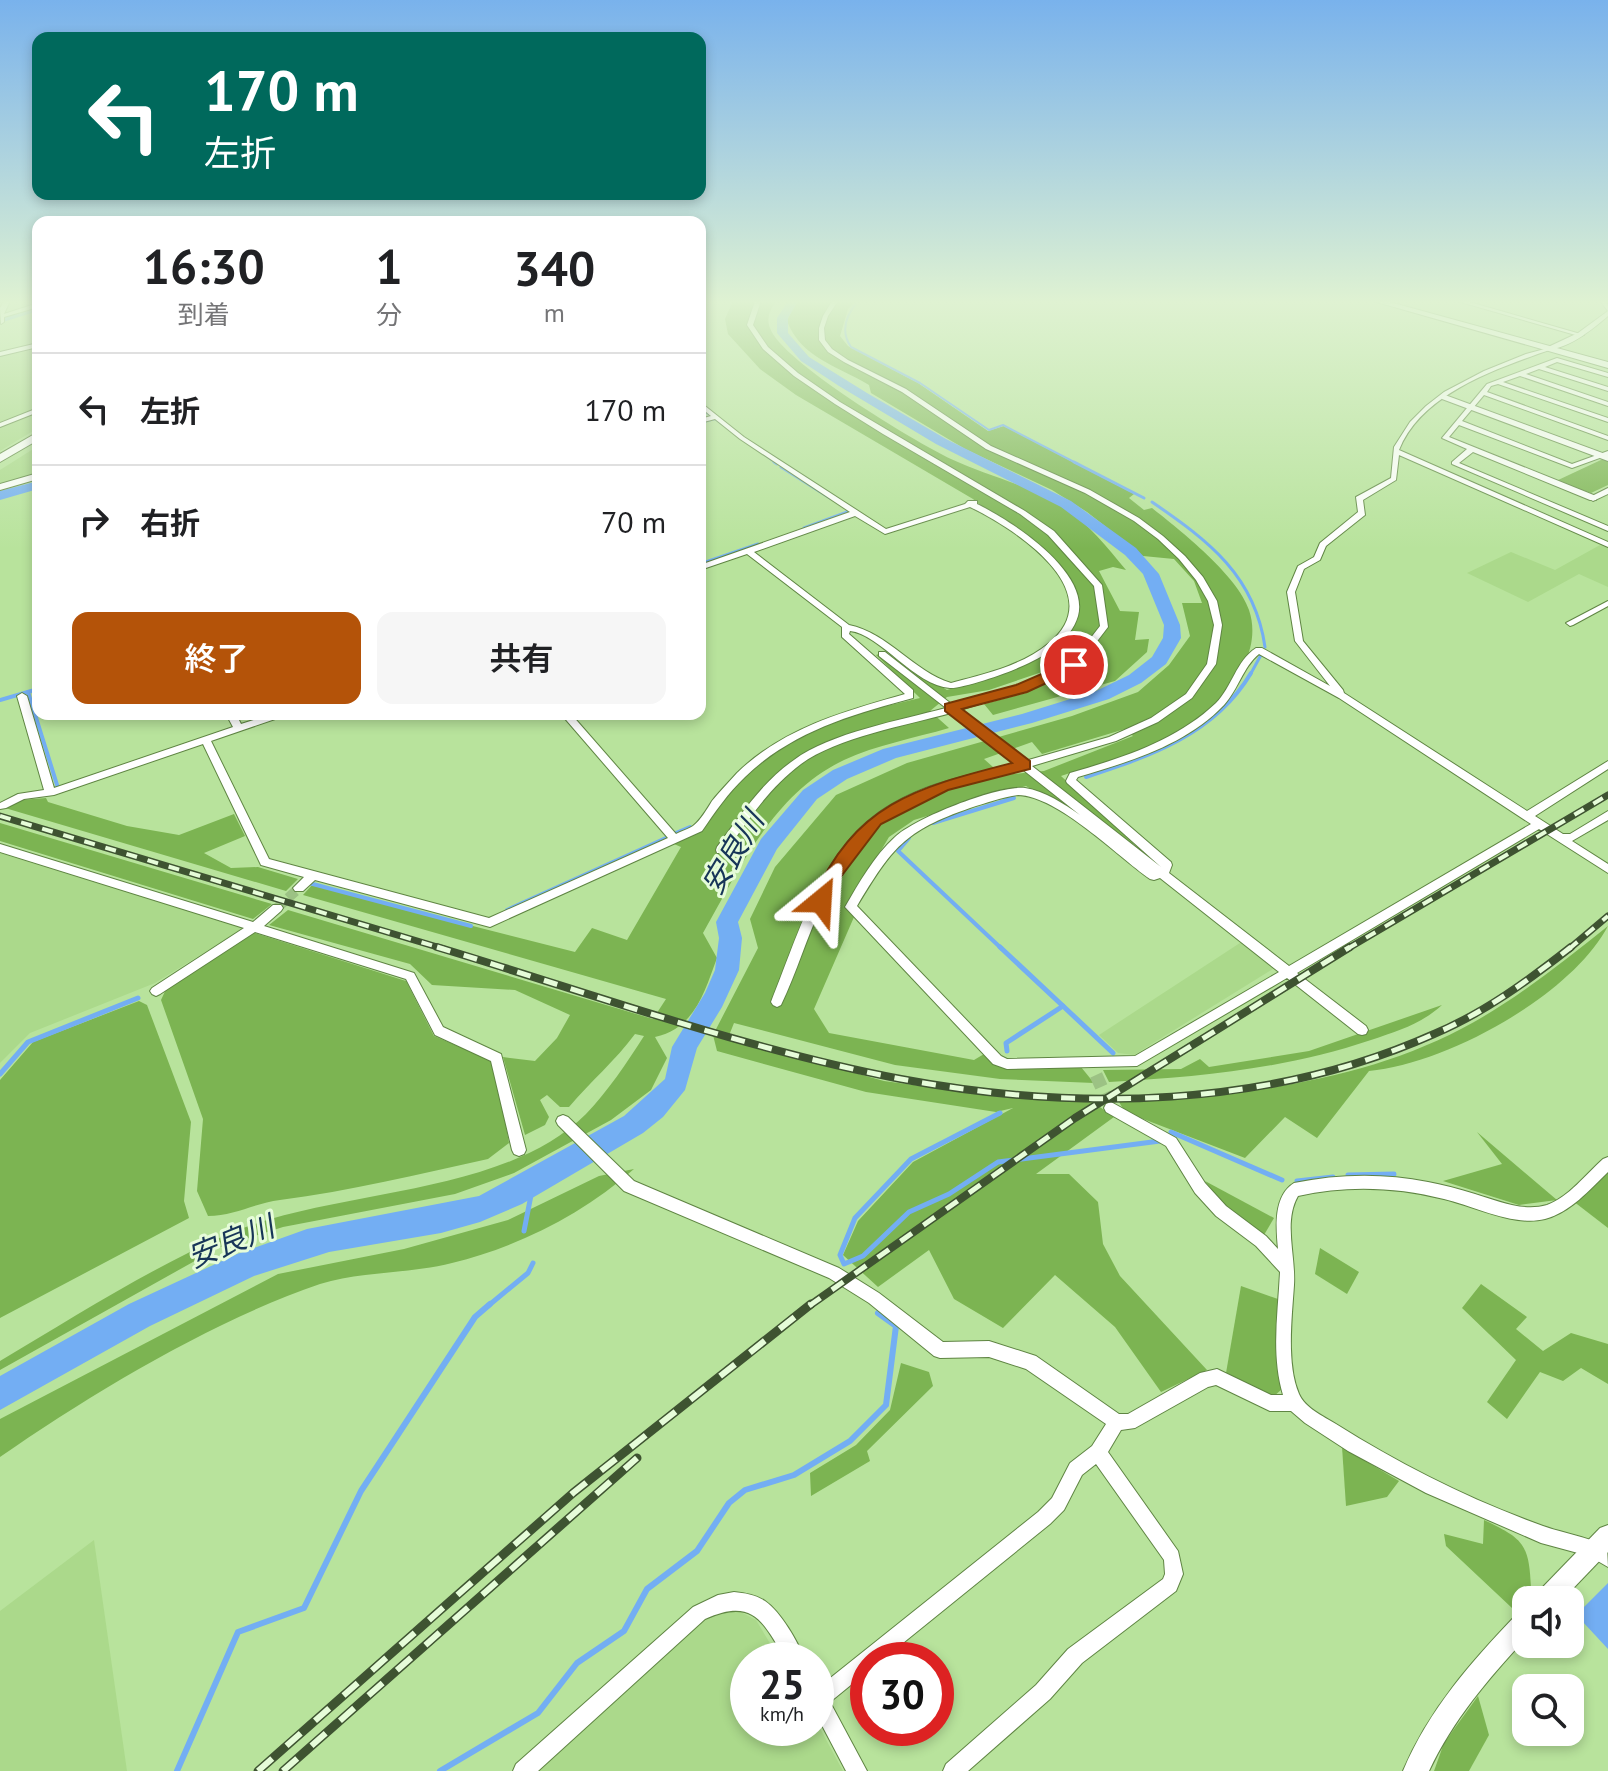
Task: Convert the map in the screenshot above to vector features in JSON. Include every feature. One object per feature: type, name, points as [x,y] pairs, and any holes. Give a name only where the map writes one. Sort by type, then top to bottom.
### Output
[{"type":"main road","points":[[0,459],[32,439]]},
{"type":"street","points":[[721,850],[759,798],[810,754],[850,736],[952,709],[1056,675],[1091,652],[1102,637],[1107,622],[1102,591],[1086,567],[1062,543],[1022,513],[813,384]]},
{"type":"street","points":[[777,1002],[832,875],[875,820],[942,786],[1118,737],[1182,701],[1202,680],[1215,657],[1218,621],[1212,598],[1193,568],[1133,520],[1082,489],[978,442],[892,384]]},
{"type":"street","points":[[1342,696],[1299,641],[1291,592],[1301,568],[1317,558],[1323,545],[1362,513],[1359,499],[1394,479],[1396,446],[1460,384]]},
{"type":"street","points":[[1496,384],[1470,407],[1445,438],[1608,504]]},
{"type":"street","points":[[1503,384],[1608,420]]},
{"type":"street","points":[[1548,384],[1608,404]]},
{"type":"street","points":[[1484,393],[1608,438]]},
{"type":"street","points":[[1445,397],[1606,456]]},
{"type":"street","points":[[706,410],[742,438],[885,532],[968,503],[1017,519],[1062,543]]},
{"type":"street","points":[[0,425],[32,412]]},
{"type":"street","points":[[706,420],[714,418]]},
{"type":"street","points":[[1458,422],[1572,466],[1606,456]]},
{"type":"street","points":[[1472,449],[1454,463],[1608,531],[1596,540]]},
{"type":"street","points":[[1398,452],[1608,545]]},
{"type":"street","points":[[0,487],[32,478]]},
{"type":"street","points":[[1593,498],[1608,491]]},
{"type":"street","points":[[846,627],[860,630],[904,661],[951,686],[1032,659],[1064,635],[1074,610],[1073,595],[1060,569],[1011,526],[968,503]]},
{"type":"street","points":[[706,566],[855,513]]},
{"type":"street","points":[[748,551],[1362,1030]]},
{"type":"street","points":[[1570,623],[1608,603]]},
{"type":"street","points":[[206,740],[265,862],[490,923],[698,828],[712,806],[749,768],[797,734],[835,716],[910,696],[910,692],[845,635],[846,627]]},
{"type":"street","points":[[1538,825],[1137,1061],[1007,1064],[997,1060],[851,907],[895,839],[911,827],[1000,795],[1023,791],[1056,806],[1154,876],[1163,873],[1167,865],[1071,781],[1074,775],[1114,764],[1181,734],[1220,704],[1234,688],[1256,650],[1342,696],[1608,869]]},
{"type":"street","points":[[22,696],[50,793]]},
{"type":"street","points":[[234,720],[239,729]]},
{"type":"street","points":[[2,806],[22,796],[50,793],[264,720]]},
{"type":"street","points":[[571,720],[675,839]]},
{"type":"street","points":[[1526,817],[1608,764]]},
{"type":"street","points":[[1563,838],[1572,837],[1608,815]]},
{"type":"street","points":[[0,848],[410,976],[439,1031],[497,1058],[519,1150]]},
{"type":"street","points":[[299,888],[312,876]]},
{"type":"street","points":[[156,991],[256,926],[277,908]]},
{"type":"street","points":[[1087,1063],[1096,1075]]},
{"type":"street","points":[[1111,1108],[1171,1142],[1200,1188],[1289,1271]]},
{"type":"street","points":[[565,1123],[629,1186],[834,1273],[874,1298],[940,1350],[989,1349],[1030,1362],[1117,1422],[1129,1422],[1206,1379],[1217,1377],[1270,1403],[1295,1403],[1368,1456],[1421,1484],[1565,1543],[1604,1547]]},
{"type":"street","points":[[1295,1403],[1286,1372],[1289,1251],[1281,1218],[1287,1199],[1294,1190],[1369,1182],[1420,1187],[1527,1214],[1546,1212],[1564,1202],[1608,1163]]},
{"type":"street","points":[[834,1684],[1044,1518],[1058,1504],[1076,1469],[1098,1452],[1117,1422]]},
{"type":"street","points":[[953,1771],[1043,1692],[1075,1656],[1170,1585],[1174,1574],[1172,1557],[1098,1452]]},
{"type":"street","points":[[1561,1586],[1604,1547]]},
{"type":"street","points":[[523,1771],[699,1613],[721,1601],[744,1599],[759,1606],[784,1642]]},
{"type":"street","points":[[1416,1771],[1432,1734],[1455,1697],[1512,1636]]},
{"type":"street","points":[[834,1728],[857,1771]]},
{"type":"shaded area","points":[[0,384],[32,384],[32,411],[0,423]]},
{"type":"shaded area","points":[[780,384],[829,384],[933,450],[1045,496],[1077,517],[1126,570],[1113,567],[1099,571],[1120,611],[1139,612],[1135,640],[1149,639],[1147,652],[1115,681],[993,715],[984,704],[1026,693],[1068,672],[1054,668],[989,690],[947,697],[930,711],[949,728],[844,760],[797,792],[745,859],[703,933],[717,958],[702,996],[689,1017],[680,1026],[655,1037],[667,1058],[651,1090],[611,1120],[514,1173],[455,1194],[283,1227],[218,1248],[0,1370],[0,1361],[169,1262],[228,1234],[270,1219],[463,1177],[509,1162],[551,1141],[594,1105],[644,1036],[635,1034],[569,1107],[560,1107],[547,1095],[540,1100],[549,1117],[545,1125],[525,1135],[503,1057],[535,1061],[557,1038],[570,1015],[515,990],[432,985],[410,964],[269,925],[288,910],[653,1019],[666,999],[303,895],[312,885],[575,952],[592,928],[627,940],[681,847],[674,844],[703,830],[730,792],[763,758],[803,734],[857,713],[920,698],[876,655],[884,652],[947,690],[1024,665],[1055,644],[1068,629],[1080,610],[1075,596],[1054,560],[1023,531]]},
{"type":"shaded area","points":[[866,384],[919,384],[988,431],[1004,426],[1134,494],[1129,498],[1144,510],[1152,508],[1192,541],[1233,583],[1249,610],[1252,630],[1250,650],[1242,669],[1216,703],[1183,730],[1129,756],[1061,776],[1134,844],[1123,847],[1026,786],[914,820],[889,837],[846,909],[854,917],[814,1009],[829,1033],[974,1060],[984,1054],[1002,1068],[1081,1067],[1094,1083],[1000,1079],[895,1065],[734,1023],[728,1038],[884,1081],[1002,1097],[1098,1096],[1100,1107],[1114,1117],[1036,1174],[1069,1174],[1098,1202],[1103,1244],[1120,1276],[1207,1370],[1161,1392],[1115,1327],[1055,1275],[1003,1328],[954,1299],[929,1250],[878,1287],[843,1255],[858,1221],[913,1162],[1013,1108],[996,1112],[866,1092],[717,1051],[713,1035],[758,948],[750,919],[775,867],[836,795],[907,763],[1072,716],[1138,692],[1169,665],[1190,636],[1182,603],[1202,603],[1194,581],[1174,559],[1143,556],[1087,512],[1052,490],[965,449],[871,393]],"holes":[[[1125,729],[1133,736],[1044,771],[1002,775],[984,759],[1032,742],[1042,754]]]},
{"type":"shaded area","points":[[32,414],[32,432],[0,451],[0,427]]},
{"type":"shaded area","points":[[32,450],[32,476],[0,485],[0,470]]},
{"type":"shaded area","points":[[1603,459],[1608,460],[1608,485],[1591,493],[1556,481]]},
{"type":"shaded area","points":[[1600,545],[1608,548],[1608,587],[1579,574],[1528,602],[1467,573],[1511,552],[1555,570]]},
{"type":"shaded area","points":[[46,798],[48,802],[127,826],[179,835],[234,814],[245,836],[204,853],[231,868],[258,867],[298,879],[286,891],[5,808],[20,800]]},
{"type":"shaded area","points":[[0,823],[272,904],[253,919],[0,841]]},
{"type":"shaded area","points":[[0,853],[244,928],[155,983],[30,1033],[0,1063]]},
{"type":"shaded area","points":[[1608,926],[1590,952],[1566,977],[1504,1022],[1434,1055],[1400,1066],[1369,1071],[1317,1138],[1285,1117],[1245,1158],[1125,1112],[1119,1102],[1256,1090],[1346,1072],[1390,1059],[1432,1043],[1492,1012]]},
{"type":"shaded area","points":[[252,932],[406,981],[434,1036],[495,1062],[509,1143],[488,1159],[208,1216],[197,1191],[203,1119],[161,1000],[167,987]]},
{"type":"shaded area","points":[[1243,941],[1276,967],[1134,1055],[1118,1053],[1099,1035]]},
{"type":"shaded area","points":[[139,1001],[147,1005],[191,1122],[184,1201],[189,1218],[0,1318],[0,1080],[33,1042]]},
{"type":"shaded area","points":[[1442,1005],[1417,1022],[1391,1033],[1339,1050],[1274,1065],[1109,1082],[1103,1070],[1181,1069],[1200,1059],[1209,1067],[1309,1051]]},
{"type":"shaded area","points":[[1477,1132],[1557,1200],[1519,1205],[1443,1181],[1502,1164]]},
{"type":"shaded area","points":[[634,1169],[571,1214],[501,1248],[436,1267],[320,1284],[238,1317],[114,1384],[0,1457],[0,1419],[278,1274],[404,1249],[508,1220],[599,1176]]},
{"type":"shaded area","points":[[1608,1170],[1608,1228],[1573,1201]]},
{"type":"shaded area","points":[[1205,1181],[1274,1218],[1264,1235],[1228,1211]]},
{"type":"shaded area","points":[[1320,1248],[1359,1272],[1347,1294],[1315,1274]]},
{"type":"shaded area","points":[[1481,1284],[1527,1317],[1516,1329],[1543,1351],[1571,1333],[1608,1344],[1608,1384],[1581,1368],[1563,1381],[1540,1372],[1507,1419],[1487,1402],[1516,1360],[1462,1308]]},
{"type":"shaded area","points":[[1241,1286],[1278,1299],[1282,1389],[1273,1397],[1226,1373]]},
{"type":"shaded area","points":[[901,1363],[929,1372],[933,1386],[867,1451],[870,1461],[811,1496],[810,1473],[856,1445],[890,1410]]},
{"type":"shaded area","points":[[1342,1447],[1399,1481],[1387,1497],[1346,1506]]},
{"type":"shaded area","points":[[1484,1520],[1516,1538],[1526,1552],[1531,1586],[1512,1586],[1512,1608],[1446,1546],[1444,1534],[1483,1544]]},
{"type":"shaded area","points":[[94,1540],[127,1771],[0,1771],[0,1611]]},
{"type":"shaded area","points":[[722,1611],[739,1611],[756,1620],[769,1642],[730,1642],[730,1746],[830,1746],[843,1771],[534,1771],[704,1620]]},
{"type":"shaded area","points":[[1478,1696],[1489,1735],[1469,1771],[1434,1771],[1444,1743]]},
{"type":"water","points":[[1608,1583],[1608,1649],[1584,1623],[1584,1607]]},
{"type":"waterway","name":"安良川","points":[[0,1394],[140,1315],[248,1264],[307,1243],[480,1209],[512,1195],[633,1124],[654,1109],[676,1083],[685,1047],[714,1000],[727,970],[730,954],[727,922],[769,845],[810,794],[840,774],[890,753],[1025,719],[1102,695],[1135,679],[1159,660],[1172,638],[1168,614],[1156,592],[1151,574],[1114,538],[1066,504],[921,431],[843,384]]},
{"type":"waterway","points":[[921,384],[989,430],[1003,425],[1078,464]]},
{"type":"waterway","points":[[706,412],[715,419]]},
{"type":"waterway","points":[[706,421],[715,419]]},
{"type":"waterway","points":[[715,419],[777,464],[774,462]]},
{"type":"waterway","points":[[1074,462],[1144,498]]},
{"type":"waterway","points":[[781,467],[830,498]]},
{"type":"waterway","points":[[0,496],[32,487]]},
{"type":"waterway","points":[[1152,502],[1192,531],[1226,562],[1251,600],[1265,647]]},
{"type":"waterway","points":[[804,528],[850,511],[847,510]]},
{"type":"waterway","points":[[706,562],[758,544]]},
{"type":"waterway","points":[[1250,675],[1261,655]]},
{"type":"waterway","points":[[1086,777],[1157,751],[1200,727],[1219,712],[1251,673]]},
{"type":"waterway","points":[[0,700],[32,691]]},
{"type":"waterway","points":[[28,692],[32,705]]},
{"type":"waterway","points":[[37,720],[58,788]]},
{"type":"waterway","points":[[933,823],[1014,798]]},
{"type":"waterway","points":[[676,833],[690,827]]},
{"type":"waterway","points":[[507,910],[666,838]]},
{"type":"waterway","points":[[909,838],[898,851],[1002,949]]},
{"type":"waterway","points":[[309,883],[471,926]]},
{"type":"waterway","points":[[1000,947],[1063,1006]]},
{"type":"waterway","points":[[0,1074],[28,1042],[138,998]]},
{"type":"waterway","points":[[1007,1051],[1006,1043],[1063,1006]]},
{"type":"waterway","points":[[1063,1006],[1113,1053]]},
{"type":"waterway","points":[[1000,1113],[911,1159],[855,1218],[840,1255],[844,1264],[863,1256],[909,1212],[949,1194],[998,1162],[1160,1141]]},
{"type":"waterway","points":[[1171,1132],[1282,1180]]},
{"type":"waterway","points":[[1348,1175],[1394,1174]]},
{"type":"waterway","points":[[1297,1181],[1333,1177]]},
{"type":"waterway","points":[[524,1231],[533,1185]]},
{"type":"waterway","points":[[488,1306],[528,1273],[533,1263]]},
{"type":"waterway","points":[[177,1771],[238,1632],[304,1608],[361,1491],[475,1317],[490,1304]]},
{"type":"waterway","points":[[440,1771],[538,1713],[577,1663],[624,1631],[647,1589],[697,1551],[729,1503],[745,1490],[794,1475],[850,1441],[886,1405],[896,1326],[878,1313]]},
{"type":"tunnel","points":[[277,908],[299,888]]},
{"type":"tunnel","points":[[1096,1075],[1111,1108]]},
{"type":"railway","points":[[1347,949],[1608,795]]},
{"type":"railway","points":[[0,816],[444,949]]},
{"type":"railway","points":[[1569,949],[1608,916]]},
{"type":"railway","points":[[437,947],[668,1019],[842,1067],[968,1090],[1106,1099]]},
{"type":"railway","points":[[1106,1099],[1350,947]]},
{"type":"railway","points":[[1106,1099],[1172,1097],[1239,1089],[1306,1077],[1371,1059],[1471,1016],[1571,947]]},
{"type":"railway","points":[[809,1306],[1106,1099]]},
{"type":"railway","points":[[258,1771],[573,1493],[811,1304]]},
{"type":"railway","points":[[283,1771],[637,1458]]},
{"type":"route","points":[[821,901],[832,875],[875,820],[942,786],[1025,765],[950,708],[1021,688],[1074,665]]}]
